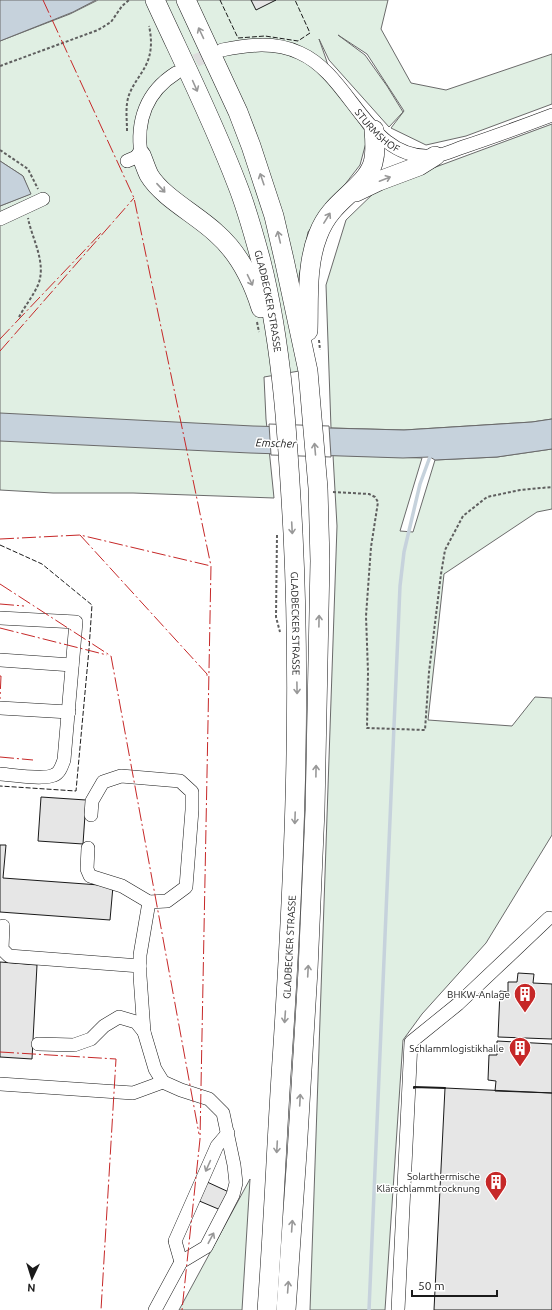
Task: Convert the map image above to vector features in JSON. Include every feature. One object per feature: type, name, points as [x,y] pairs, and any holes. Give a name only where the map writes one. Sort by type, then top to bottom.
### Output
[{"type":"highway","name":"GLADBECKER STRASSE","points":[[155,0],[212,125],[238,185],[244,203],[261,263],[271,308],[283,403],[294,566],[296,762],[288,969],[267,1310]]},
{"type":"highway","name":"GLADBECKER STRASSE","points":[[186,0],[238,112],[267,192],[274,216],[308,371],[311,407],[325,490],[320,561],[315,810],[307,978],[286,1310]]},
{"type":"highway","points":[[308,371],[308,296],[312,256],[318,234],[332,211],[368,174],[373,164],[375,153],[374,130]]},
{"type":"highway","points":[[349,194],[419,166],[435,156]]},
{"type":"highway","points":[[134,158],[162,191],[217,233],[231,248],[244,266],[255,289],[263,316],[283,403]]},
{"type":"street","name":"STURMSHOF","points":[[222,50],[247,45],[269,45],[287,48],[304,54],[321,67],[347,95],[374,130],[394,147],[420,156],[435,156],[485,140],[552,114]]},
{"type":"street","points":[[134,158],[146,107],[157,88],[176,72]]},
{"type":"street","points":[[0,219],[43,199]]},
{"type":"street","points":[[0,618],[76,622],[69,712],[64,760],[61,769],[54,775],[42,777],[0,774]]},
{"type":"street","points":[[0,660],[72,665]]},
{"type":"street","points":[[0,708],[69,712]]},
{"type":"street","points":[[88,848],[87,869],[90,876],[122,886],[149,902],[167,901],[186,887],[192,792],[180,781],[121,776],[103,782],[92,801],[91,814]]},
{"type":"street","points":[[149,902],[140,955],[140,966],[144,1032],[155,1069],[163,1082],[181,1090],[209,1099],[223,1113],[234,1165],[236,1183],[233,1195],[206,1248],[181,1262],[155,1310]]},
{"type":"street","points":[[398,1310],[411,1042],[458,1004],[551,918]]},
{"type":"street","points":[[3,926],[2,949],[9,956],[140,966]]},
{"type":"street","points":[[38,1044],[74,1045],[91,1039],[104,1026],[119,1017],[136,1022],[144,1032]]},
{"type":"street","points":[[0,1084],[133,1093],[163,1082]]},
{"type":"street","points":[[181,1262],[175,1241],[217,1146],[228,1133]]},
{"type":"path","points":[[0,66],[98,30],[111,22],[122,6],[129,0]]},
{"type":"path","points":[[127,118],[130,91],[146,65],[150,50],[151,37],[148,21]]},
{"type":"path","points":[[0,150],[28,169],[43,199]]},
{"type":"path","points":[[19,317],[38,284],[40,275],[40,261],[28,221],[26,208]]},
{"type":"path","points":[[256,317],[259,332]]},
{"type":"path","points":[[319,333],[320,354]]},
{"type":"path","points":[[325,490],[369,494],[375,497],[378,502],[372,547],[366,616],[368,672],[367,728],[425,730],[429,672],[445,550],[463,516],[487,497],[520,490],[552,487]]},
{"type":"path","points":[[277,534],[276,617],[282,638]]},
{"type":"green space","points":[[98,0],[388,0],[381,29],[411,83],[446,90],[552,54],[552,104],[466,136],[426,145],[391,128],[404,111],[367,54],[338,35],[365,55],[403,112],[389,127],[329,60],[319,39],[335,89],[368,135],[360,165],[308,232],[299,277],[305,370],[264,377],[266,419],[274,498],[133,493],[53,493],[0,490],[0,206],[30,194],[23,176],[0,161],[0,41],[70,14]]},
{"type":"green space","points":[[552,124],[552,419],[532,422],[404,430],[331,428],[326,285],[346,220],[379,188]]},
{"type":"green space","points":[[552,449],[552,509],[537,512],[444,574],[428,720],[512,726],[535,697],[552,698],[552,835],[486,943],[422,1014],[403,1040],[385,1310],[310,1310],[337,526],[333,455],[422,458],[400,531],[413,532],[435,460],[497,457]]},
{"type":"green space","points":[[250,1179],[242,1310],[179,1310]]},
{"type":"water","points":[[0,0],[96,0],[73,12],[0,41]]},
{"type":"water","points":[[0,161],[23,176],[31,194],[0,206]]},
{"type":"water","name":"Emscher","points":[[0,413],[253,426],[404,430],[532,422],[552,419],[552,449],[497,457],[435,460],[430,457],[403,458],[250,453],[0,441]]},
{"type":"pier","points":[[269,424],[329,426],[331,457],[271,455]]},
{"type":"building","points":[[251,0],[276,0],[256,10]]},
{"type":"building","points":[[41,797],[86,800],[83,844],[38,841]]},
{"type":"building","points":[[0,845],[6,845],[3,878],[113,886],[110,920],[0,912]]},
{"type":"building","points":[[0,962],[37,965],[32,1059],[0,1057]]},
{"type":"building","name":"BHKW-Anlage","points":[[518,973],[534,974],[533,983],[552,984],[552,1039],[498,1037],[500,991],[508,992],[508,982],[517,982]]},
{"type":"building","name":"Schlammlogistikhalle","points":[[497,1041],[552,1044],[552,1093],[495,1091],[496,1081],[488,1080],[489,1055],[497,1055]]},
{"type":"building","name":"Solarthermische Klärschlammtrocknung","points":[[445,1088],[552,1093],[552,1310],[434,1310]]},
{"type":"building","points":[[205,1181],[231,1193],[223,1211],[197,1200]]},
{"type":"waterway","points":[[369,1310],[400,586],[404,552],[420,484],[431,454]]},
{"type":"tunnel","points":[[179,70],[197,60],[219,51]]},
{"type":"fence","points":[[220,0],[238,38],[265,36],[298,41],[310,33],[295,0]]},
{"type":"fence","points":[[0,545],[42,564],[92,605],[76,791],[0,786]]},
{"type":"wall","points":[[414,1088],[445,1088]]},
{"type":"power","points":[[43,0],[134,198],[211,566],[200,1139],[182,1310]]},
{"type":"power","points":[[0,351],[134,198]]},
{"type":"power","points":[[0,339],[101,233]]},
{"type":"power","points":[[80,535],[207,674],[207,676]]},
{"type":"power","points":[[0,539],[80,535],[211,566]]},
{"type":"power","points":[[0,584],[111,656],[199,1134]]},
{"type":"power","points":[[0,604],[24,606]]},
{"type":"power","points":[[0,628],[107,655]]},
{"type":"power","points":[[0,676],[0,699]]},
{"type":"power","points":[[0,757],[33,760]]},
{"type":"power","points":[[0,1052],[116,1059],[101,1310]]},
{"type":"place","name":"BHKW-Anlage","points":[[525,1014]]},
{"type":"place","name":"Schlammlogistikhalle","points":[[520,1068]]},
{"type":"place","name":"Solarthermische Klärschlammtrocknung","points":[[496,1202]]}]
